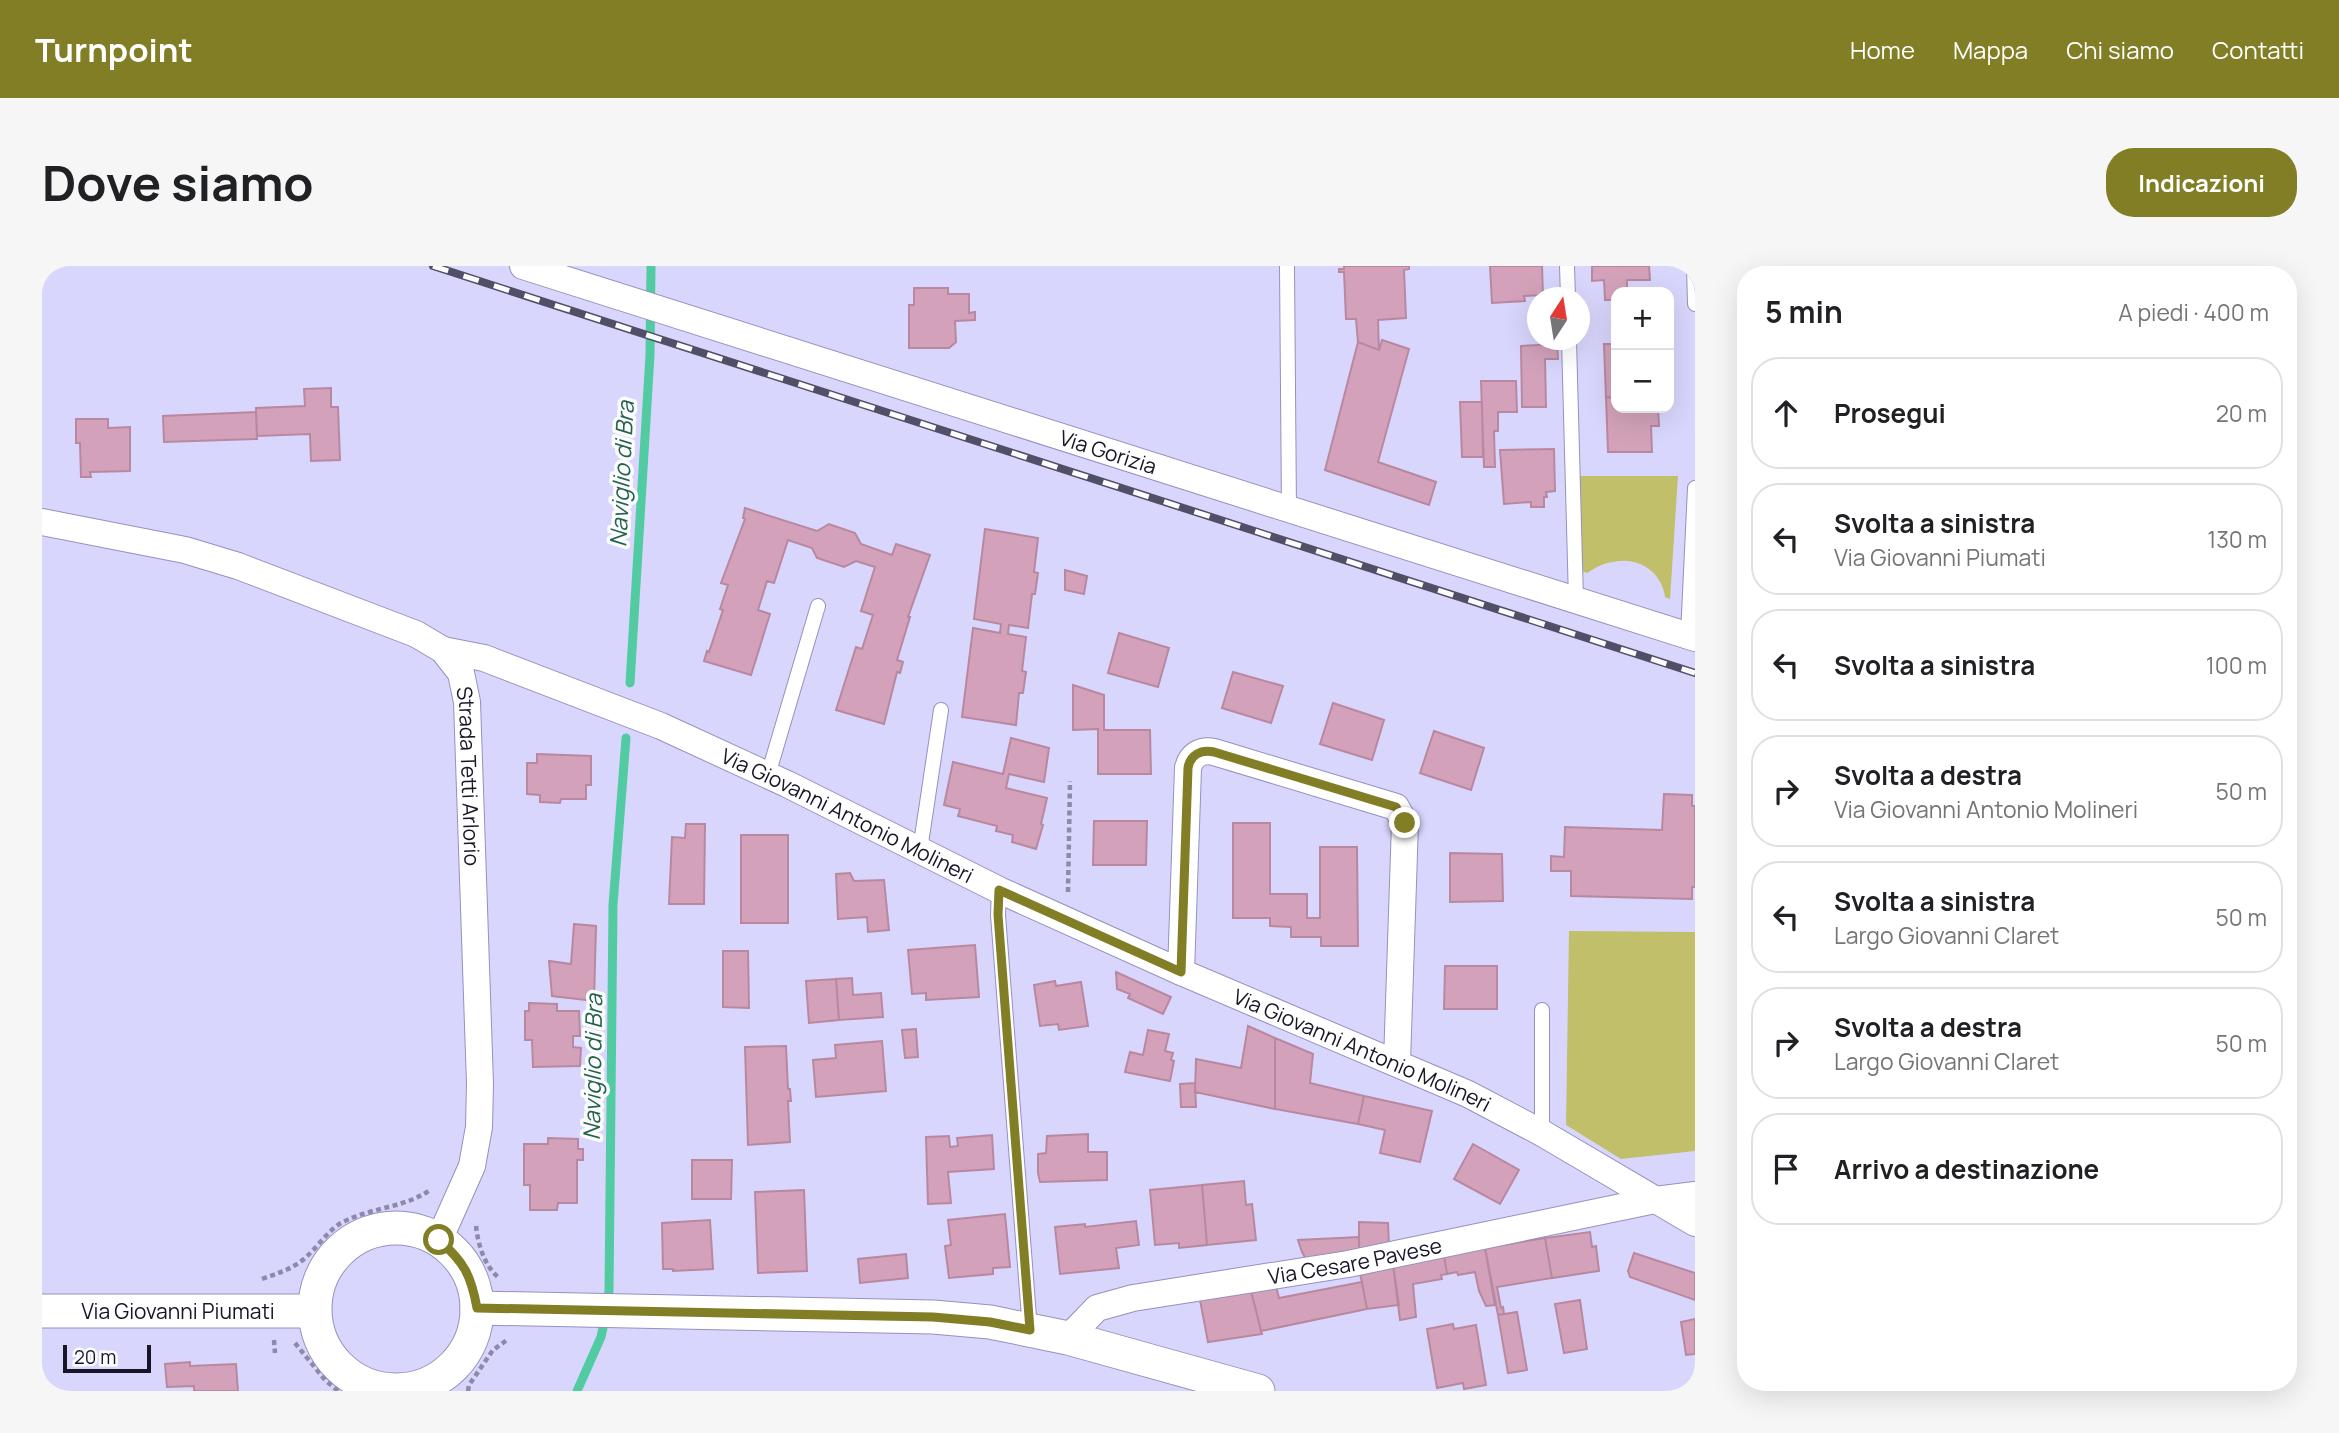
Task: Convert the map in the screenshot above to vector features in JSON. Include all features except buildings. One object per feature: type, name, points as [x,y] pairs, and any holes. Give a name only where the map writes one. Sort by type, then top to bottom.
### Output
[{"type":"street","name":"Via Gorizia","points":[[523,266],[1691,637]]},
{"type":"street","name":"Strada Tetti Arlorio","points":[[42,522],[185,550],[238,566],[416,634],[443,650],[461,673],[467,702],[480,1084],[479,1127],[472,1166],[439,1240]]},
{"type":"street","name":"Via Giovanni Antonio Molineri","points":[[443,650],[484,658],[661,726],[768,775],[999,890],[1181,972],[1468,1094],[1542,1133],[1695,1223]]},
{"type":"street","points":[[1181,972],[1188,768],[1189,762],[1196,754],[1214,752],[1396,807],[1405,823],[1397,1062]]},
{"type":"street","name":"Via Cesare Pavese","points":[[1068,1338],[1097,1308],[1133,1298],[1348,1264],[1655,1200],[1695,1195]]},
{"type":"street","points":[[391,1228],[416,1230],[439,1240],[459,1258],[472,1281],[477,1308],[474,1332],[463,1355],[446,1373],[424,1388],[399,1390],[373,1387],[350,1376],[331,1358],[319,1336],[314,1311],[317,1286],[328,1264],[345,1245],[367,1233],[391,1228]]},
{"type":"street","points":[[477,1308],[933,1317],[990,1322],[1068,1338],[1258,1391]]},
{"type":"street","name":"Via Giovanni Piumati","points":[[42,1311],[314,1311]]},
{"type":"lane","points":[[1287,266],[1289,510]]},
{"type":"lane","points":[[1567,266],[1568,287]]},
{"type":"lane","points":[[1694,266],[1695,304]]},
{"type":"lane","points":[[1569,350],[1576,600]]},
{"type":"lane","points":[[1691,637],[1695,488]]},
{"type":"lane","points":[[768,775],[818,606]]},
{"type":"lane","points":[[920,850],[941,710]]},
{"type":"lane","points":[[999,890],[998,915],[1030,1330]]},
{"type":"lane","points":[[1542,1010],[1542,1133]]},
{"type":"path","points":[[1068,921],[1070,781]]},
{"type":"path","points":[[261,1311],[261,1279],[289,1269],[305,1258],[341,1222],[366,1212],[416,1200],[438,1180]]},
{"type":"path","points":[[293,1341],[325,1380],[338,1391]]},
{"type":"shaded area","points":[[1579,476],[1678,476],[1670,599],[1665,597],[1654,573],[1631,561],[1609,563],[1587,573],[1582,571]]},
{"type":"shaded area","points":[[1569,931],[1695,932],[1695,1151],[1621,1159],[1566,1125]]},
{"type":"waterway","name":"Naviglio di Bra","points":[[630,683],[650,355],[651,266]]},
{"type":"waterway","name":"Naviglio di Bra","points":[[607,1304],[613,905],[626,738]]},
{"type":"waterway","name":"Naviglio di Bra","points":[[577,1391],[601,1337],[605,1318]]},
{"type":"railway","points":[[433,266],[1695,673]]},
{"type":"route","points":[[439,1240],[459,1258],[472,1281],[477,1308],[933,1317],[990,1322],[1030,1330],[998,915],[999,890],[1181,972],[1188,768],[1189,762],[1196,754],[1214,752],[1396,807],[1405,823]]}]
